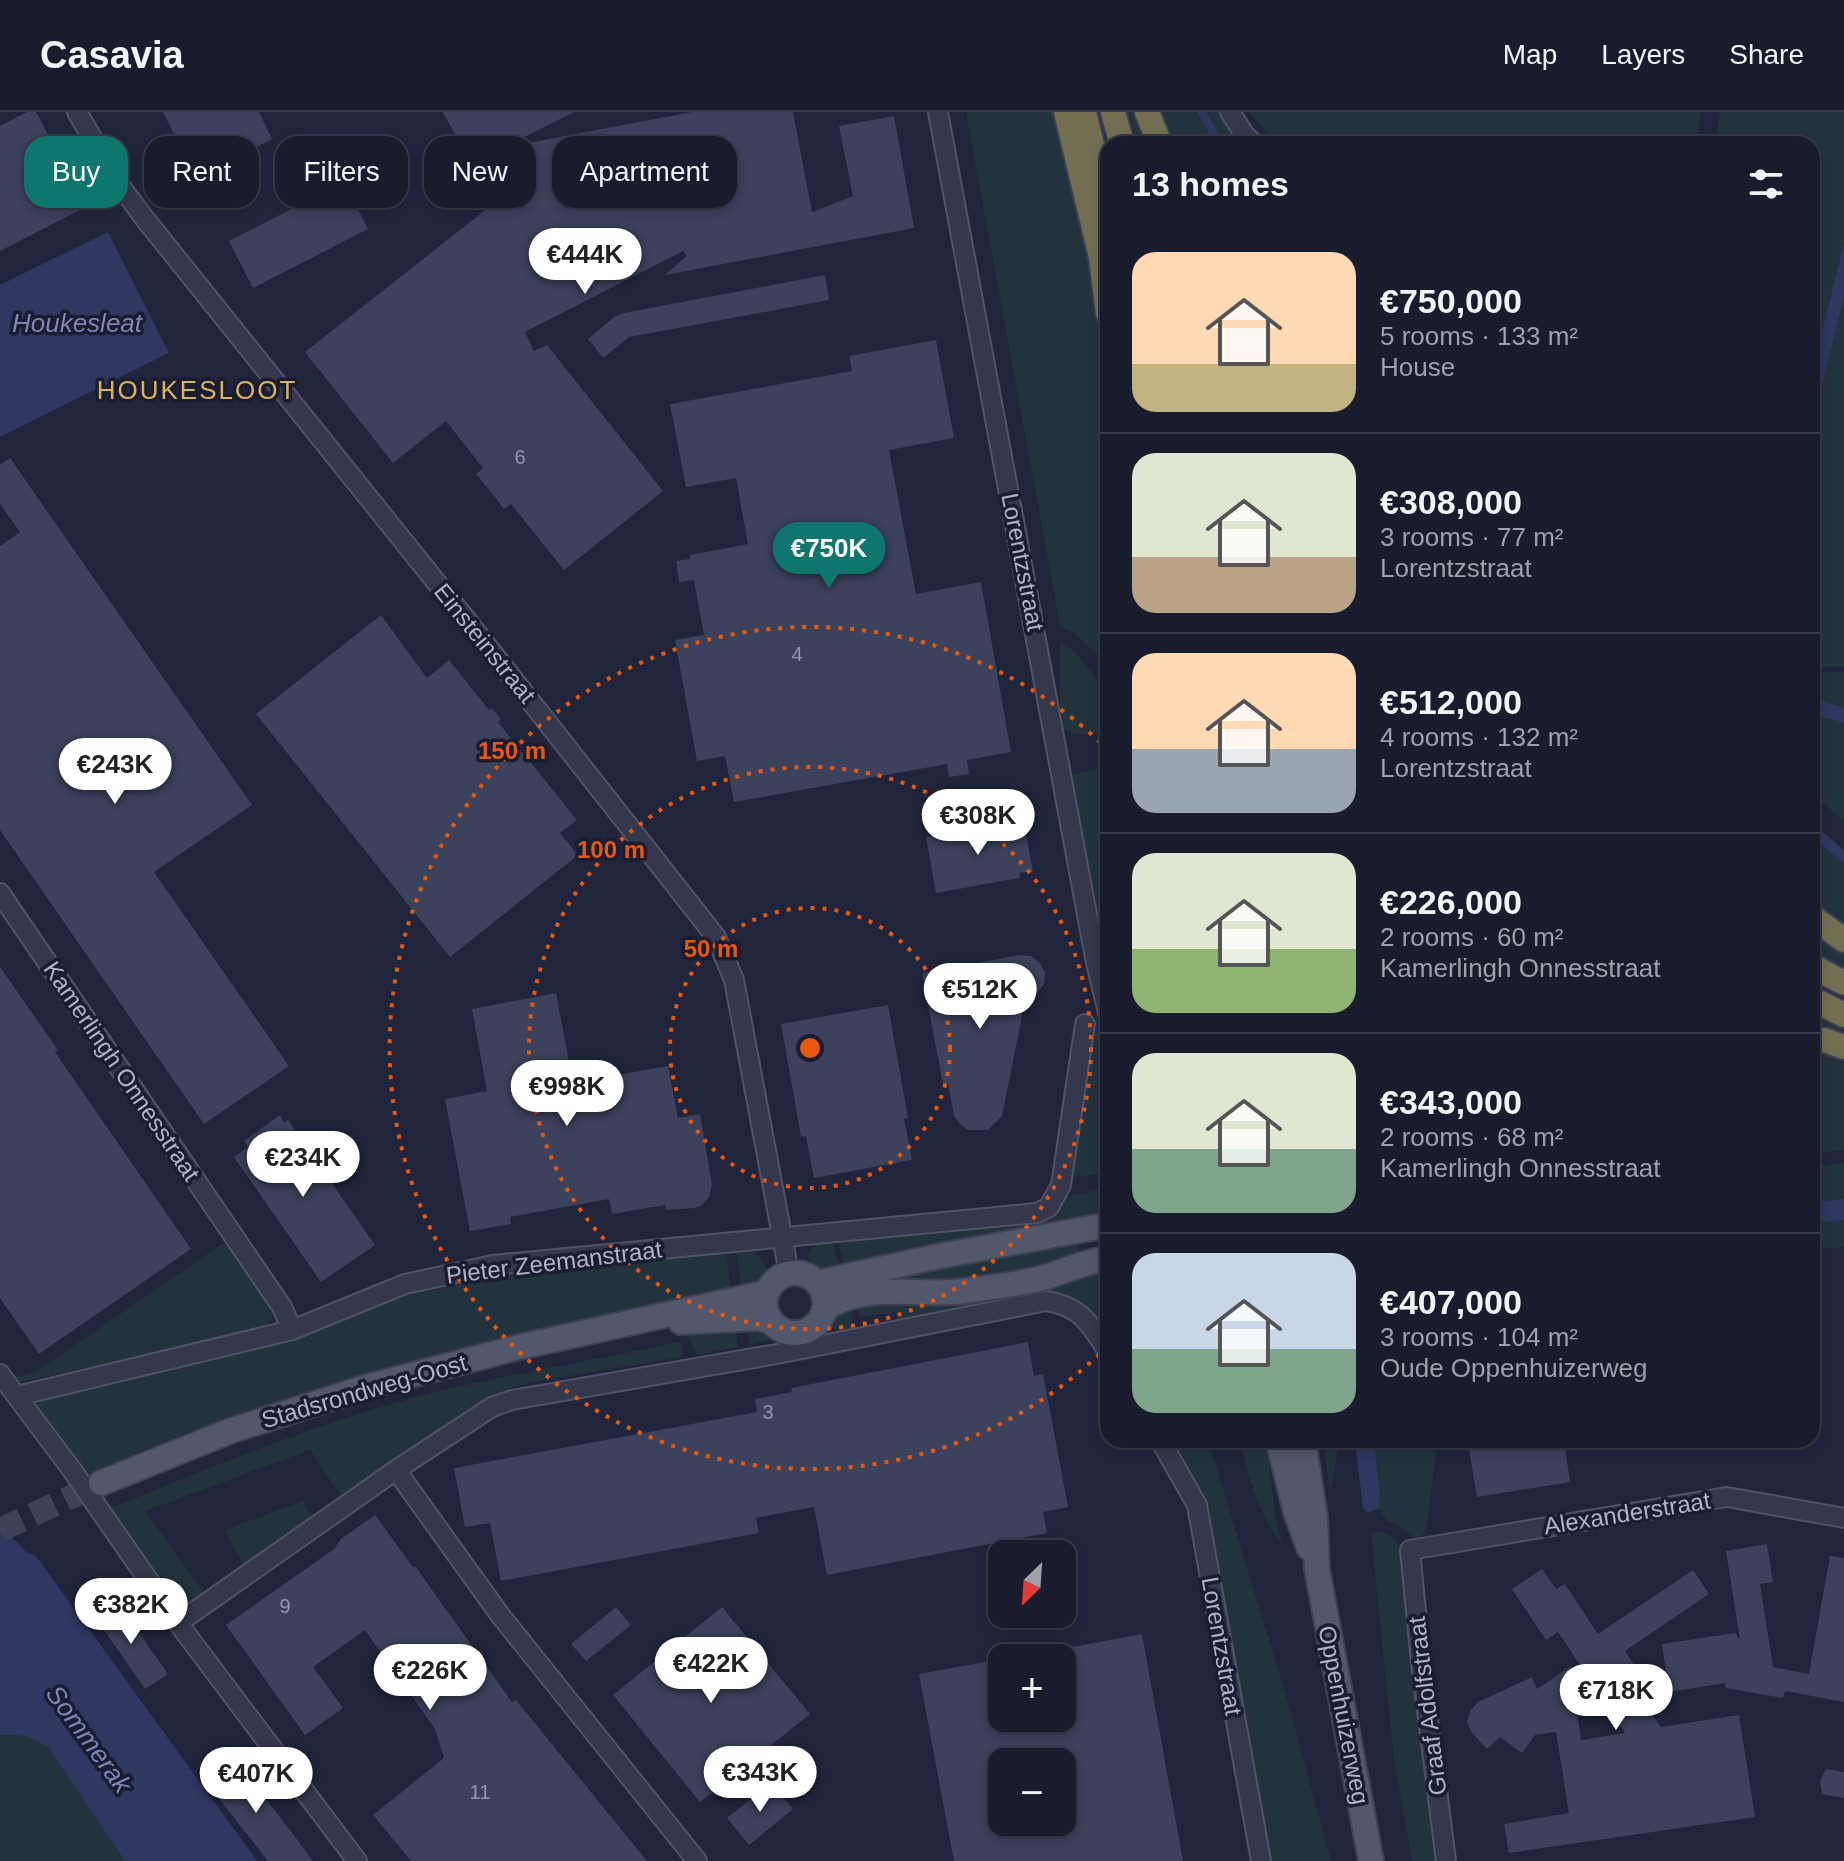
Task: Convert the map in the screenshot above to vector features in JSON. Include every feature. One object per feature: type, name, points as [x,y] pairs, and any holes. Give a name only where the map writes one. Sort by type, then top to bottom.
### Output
[{"type":"highway","points":[[1066,112],[1100,253]]},
{"type":"highway","points":[[1084,112],[1100,169]]},
{"type":"highway","points":[[1113,112],[1120,136]]},
{"type":"highway","points":[[1147,112],[1157,136]]},
{"type":"highway","points":[[1820,923],[1844,940]]},
{"type":"highway","points":[[1820,970],[1844,983]]},
{"type":"highway","points":[[1820,1003],[1844,1015]]},
{"type":"highway","points":[[1820,1040],[1844,1047]]},
{"type":"main road","points":[[817,1283],[1100,1226]]},
{"type":"main road","points":[[1053,1275],[1070,1267],[1100,1260]]},
{"type":"main road","points":[[824,1309],[823,1292],[805,1274],[789,1273],[774,1280],[766,1293],[766,1310],[772,1322],[786,1331],[802,1332],[816,1324],[824,1309],[834,1303],[872,1293],[892,1290],[961,1292],[1053,1275],[1100,1271]]},
{"type":"main road","name":"Stadsrondweg-Oost","points":[[101,1483],[230,1431],[370,1386],[519,1347],[766,1293]]},
{"type":"main road","name":"Stadsrondweg-Oost","points":[[634,1324],[741,1318],[772,1322]]},
{"type":"main road","name":"Oppenhuizerweg","points":[[1280,1448],[1296,1512],[1317,1569]]},
{"type":"main road","name":"Oppenhuizerweg","points":[[1304,1448],[1315,1517],[1317,1569],[1371,1861]]},
{"type":"street","name":"Einsteinstraat","points":[[77,112],[119,184],[145,219],[716,937],[734,980],[789,1273]]},
{"type":"street","name":"Lorentzstraat","points":[[938,112],[1100,980]]},
{"type":"street","points":[[1230,112],[1246,136]]},
{"type":"street","name":"Kamerlingh Onnesstraat","points":[[0,893],[282,1307],[292,1330]]},
{"type":"street","name":"Pieter Zeemanstraat","points":[[17,1396],[292,1330],[405,1284],[479,1268],[1037,1213],[1055,1201],[1061,1185],[1085,1024]]},
{"type":"street","points":[[178,1623],[396,1470],[492,1407],[512,1400],[777,1354],[1046,1301],[1076,1310],[1100,1340]]},
{"type":"street","points":[[0,1374],[72,1470],[178,1623],[357,1861]]},
{"type":"street","name":"Lorentzstraat","points":[[1165,1448],[1197,1505],[1261,1861]]},
{"type":"street","points":[[396,1470],[500,1615],[697,1861]]},
{"type":"street","name":"Alexanderstraat","points":[[1410,1550],[1727,1497],[1844,1518]]},
{"type":"street","name":"Graaf Adolfstraat","points":[[1410,1550],[1446,1861]]},
{"type":"shaded area","points":[[966,112],[1061,112],[1100,320],[1100,657],[1074,633],[1060,625]]},
{"type":"shaded area","points":[[1128,112],[1136,112],[1146,136],[1135,136]]},
{"type":"shaded area","points":[[1152,112],[1197,112],[1210,136],[1163,136]]},
{"type":"shaded area","points":[[1206,112],[1220,112],[1236,136],[1220,136]]},
{"type":"shaded area","points":[[1249,112],[1701,112],[1697,136],[1271,136]]},
{"type":"shaded area","points":[[1720,112],[1844,112],[1844,243],[1820,339],[1820,136],[1717,136]]},
{"type":"shaded area","points":[[1844,297],[1844,667],[1820,667],[1820,393]]},
{"type":"shaded area","points":[[1060,641],[1075,652],[1100,684],[1100,734],[1069,731],[1063,727],[1060,712]]},
{"type":"shaded area","points":[[1820,672],[1844,672],[1844,708],[1820,700]]},
{"type":"shaded area","points":[[1820,716],[1844,723],[1844,821],[1820,800]]},
{"type":"shaded area","points":[[1100,769],[1100,922],[1072,775]]},
{"type":"shaded area","points":[[1820,844],[1844,864],[1844,932],[1820,913]]},
{"type":"shaded area","points":[[1820,930],[1844,948],[1844,968],[1820,955]]},
{"type":"shaded area","points":[[1097,1012],[1100,1019],[1100,1174],[1073,1177]]},
{"type":"shaded area","points":[[1820,1015],[1844,1026],[1844,1032],[1820,1027]]},
{"type":"shaded area","points":[[1820,1051],[1844,1055],[1844,1150],[1820,1153]]},
{"type":"shaded area","points":[[1844,1163],[1844,1199],[1820,1201],[1820,1166]]},
{"type":"shaded area","points":[[1100,1190],[1100,1222],[847,1270],[839,1247],[842,1241],[1054,1213],[1068,1196]]},
{"type":"shaded area","points":[[1844,1220],[1844,1247],[1820,1249],[1820,1222]]},
{"type":"shaded area","points":[[831,1239],[841,1272],[821,1270],[808,1256],[817,1241]]},
{"type":"shaded area","points":[[1076,1239],[1080,1259],[949,1284],[881,1284],[897,1273]]},
{"type":"shaded area","points":[[225,1242],[269,1302],[274,1313],[267,1326],[18,1383],[10,1379],[37,1371]]},
{"type":"shaded area","points":[[751,1247],[767,1272],[759,1283],[742,1290],[736,1249]]},
{"type":"shaded area","points":[[726,1250],[731,1292],[483,1345],[319,1388],[160,1444],[82,1478],[36,1416],[37,1405],[44,1398],[293,1339],[417,1288],[500,1273]]},
{"type":"shaded area","points":[[1100,1274],[1100,1318],[1078,1303],[1049,1295],[898,1320],[895,1312],[860,1317],[855,1304]]},
{"type":"shaded area","points":[[850,1303],[855,1330],[836,1329],[826,1324],[833,1314]]},
{"type":"shaded area","points":[[736,1325],[738,1347],[697,1355],[686,1331]]},
{"type":"shaded area","points":[[747,1325],[779,1337],[750,1345]]},
{"type":"shaded area","points":[[679,1342],[683,1348],[682,1357],[527,1383],[502,1391],[343,1499],[310,1450],[145,1511],[205,1594],[186,1607],[177,1601],[106,1510],[271,1444],[397,1403],[500,1378]]},
{"type":"shaded area","points":[[1172,1448],[1210,1448],[1287,1699],[1331,1861],[1271,1861],[1210,1530]]},
{"type":"shaded area","points":[[1241,1448],[1267,1448],[1282,1545],[1260,1507]]},
{"type":"shaded area","points":[[1324,1448],[1338,1448],[1330,1493]]},
{"type":"shaded area","points":[[1375,1448],[1437,1448],[1426,1529],[1422,1536],[1415,1539],[1395,1523],[1387,1521],[1379,1508]]},
{"type":"shaded area","points":[[303,1501],[312,1518],[245,1568],[225,1530]]},
{"type":"shaded area","points":[[1379,1532],[1394,1539],[1401,1553],[1436,1861],[1412,1861],[1394,1759],[1371,1533]]},
{"type":"shaded area","points":[[0,1735],[27,1736],[48,1747],[125,1861],[0,1861]]},
{"type":"water","points":[[1197,112],[1206,112],[1220,136],[1210,136]]},
{"type":"water","name":"Houkesleat","points":[[108,232],[169,353],[0,437],[0,285]]},
{"type":"water","points":[[1844,243],[1844,297],[1820,393],[1820,339]]},
{"type":"water","points":[[1820,700],[1844,708],[1844,723],[1820,716]]},
{"type":"water","points":[[1820,830],[1844,850],[1844,864],[1820,844]]},
{"type":"water","points":[[1844,1199],[1844,1220],[1820,1222],[1820,1201]]},
{"type":"water","points":[[1356,1448],[1375,1448],[1379,1508],[1368,1513],[1363,1508]]},
{"type":"water","name":"Sommerak","points":[[0,1524],[25,1551],[36,1556],[257,1861],[125,1861],[48,1747],[27,1736],[0,1735]]},
{"type":"building","points":[[27,112],[36,112],[49,136],[24,136],[24,208],[84,208],[0,251],[0,126]]},
{"type":"building","points":[[163,112],[259,112],[272,139],[259,146],[259,136],[175,136]]},
{"type":"building","points":[[443,112],[574,112],[526,136],[455,136]]},
{"type":"building","points":[[692,112],[793,112],[812,212],[853,196],[839,126],[894,116],[914,228],[665,275],[687,256],[683,251],[525,332],[534,351],[547,345],[663,491],[564,570],[511,504],[504,509],[476,474],[483,468],[446,421],[393,463],[305,352],[488,208],[536,208],[536,141],[552,138],[552,208],[737,208],[737,136],[565,136]]},
{"type":"building","points":[[293,208],[357,208],[368,229],[253,288],[229,241]]},
{"type":"building","points":[[825,275],[829,300],[629,337],[603,358],[588,339],[614,317],[624,313]]},
{"type":"building","points":[[936,340],[954,438],[889,450],[916,594],[981,582],[1011,752],[967,760],[969,774],[949,777],[947,764],[734,802],[725,756],[697,761],[675,640],[704,635],[694,580],[679,582],[676,561],[690,559],[690,555],[748,544],[736,478],[686,487],[670,404],[852,371],[849,356]]},
{"type":"building","points":[[10,458],[252,805],[154,872],[289,1066],[204,1124],[0,830],[0,546],[20,532],[0,504],[0,465]]},
{"type":"building","points":[[381,615],[427,678],[449,660],[489,710],[492,708],[501,719],[498,722],[577,820],[560,833],[578,855],[450,957],[256,714]]},
{"type":"building","points":[[1010,822],[1011,830],[1025,828],[1033,871],[1019,873],[1020,878],[936,893],[926,837]]},
{"type":"building","points":[[1020,955],[1031,956],[1040,963],[1045,973],[1044,984],[1037,993],[1027,991],[1002,1116],[988,1130],[968,1130],[954,1116],[948,1083],[943,1084],[922,973]]},
{"type":"building","points":[[0,967],[191,1249],[39,1354],[0,1298]]},
{"type":"building","points":[[556,993],[573,1083],[668,1066],[678,1118],[700,1114],[712,1185],[709,1197],[702,1205],[666,1210],[665,1205],[612,1214],[609,1199],[510,1217],[511,1224],[470,1231],[445,1099],[487,1091],[472,1009]]},
{"type":"building","points":[[888,1005],[908,1118],[904,1119],[912,1160],[814,1178],[806,1136],[801,1137],[781,1024]]},
{"type":"building","points":[[280,1115],[284,1123],[288,1120],[375,1245],[321,1282],[234,1157],[248,1147],[244,1141]]},
{"type":"building","points":[[1028,1342],[1034,1376],[1043,1374],[1068,1507],[1043,1512],[1047,1533],[1010,1540],[988,1540],[988,1544],[827,1575],[814,1507],[756,1518],[759,1533],[501,1581],[490,1523],[465,1527],[454,1468],[757,1412],[755,1399],[792,1392],[791,1388]]},
{"type":"building","points":[[1565,1448],[1570,1482],[1477,1497],[1469,1449]]},
{"type":"building","points":[[375,1515],[512,1702],[516,1700],[647,1861],[411,1861],[373,1815],[444,1758],[435,1729],[365,1630],[313,1667],[343,1708],[305,1735],[226,1625],[334,1549],[341,1539]]},
{"type":"building","points":[[1767,1544],[1773,1582],[1760,1584],[1773,1667],[1809,1674],[1830,1556],[1844,1558],[1844,1702],[1785,1691],[1783,1698],[1726,1688],[1725,1683],[1669,1692],[1662,1644],[1735,1633],[1740,1640],[1726,1551]]},
{"type":"building","points":[[1542,1569],[1556,1589],[1565,1584],[1598,1634],[1693,1570],[1709,1594],[1625,1651],[1655,1696],[1644,1703],[1661,1727],[1739,1715],[1755,1817],[1509,1853],[1504,1824],[1569,1813],[1556,1732],[1535,1735],[1522,1753],[1500,1737],[1487,1749],[1472,1733],[1467,1722],[1470,1711],[1478,1702],[1532,1677],[1537,1689],[1571,1666],[1581,1740],[1625,1733],[1558,1632],[1546,1640],[1512,1589]]},
{"type":"building","points":[[117,1602],[168,1674],[145,1689],[95,1617]]},
{"type":"building","points":[[616,1607],[631,1625],[586,1661],[571,1644]]},
{"type":"building","points":[[722,1607],[810,1714],[700,1802],[613,1695]]},
{"type":"building","points":[[1142,1634],[1183,1861],[954,1861],[919,1674],[988,1662],[988,1732],[1076,1732],[1076,1646]]},
{"type":"building","points":[[234,1758],[313,1861],[268,1861],[205,1781]]},
{"type":"building","points":[[1826,1769],[1844,1772],[1844,1798],[1822,1794],[1820,1781]]},
{"type":"building","points":[[771,1783],[793,1809],[749,1845],[727,1818]]},
{"type":"tunnel","points":[[0,1530],[101,1483]]},
{"type":"district","name":"HOUKESLOOT","points":[[197,390]]}]
